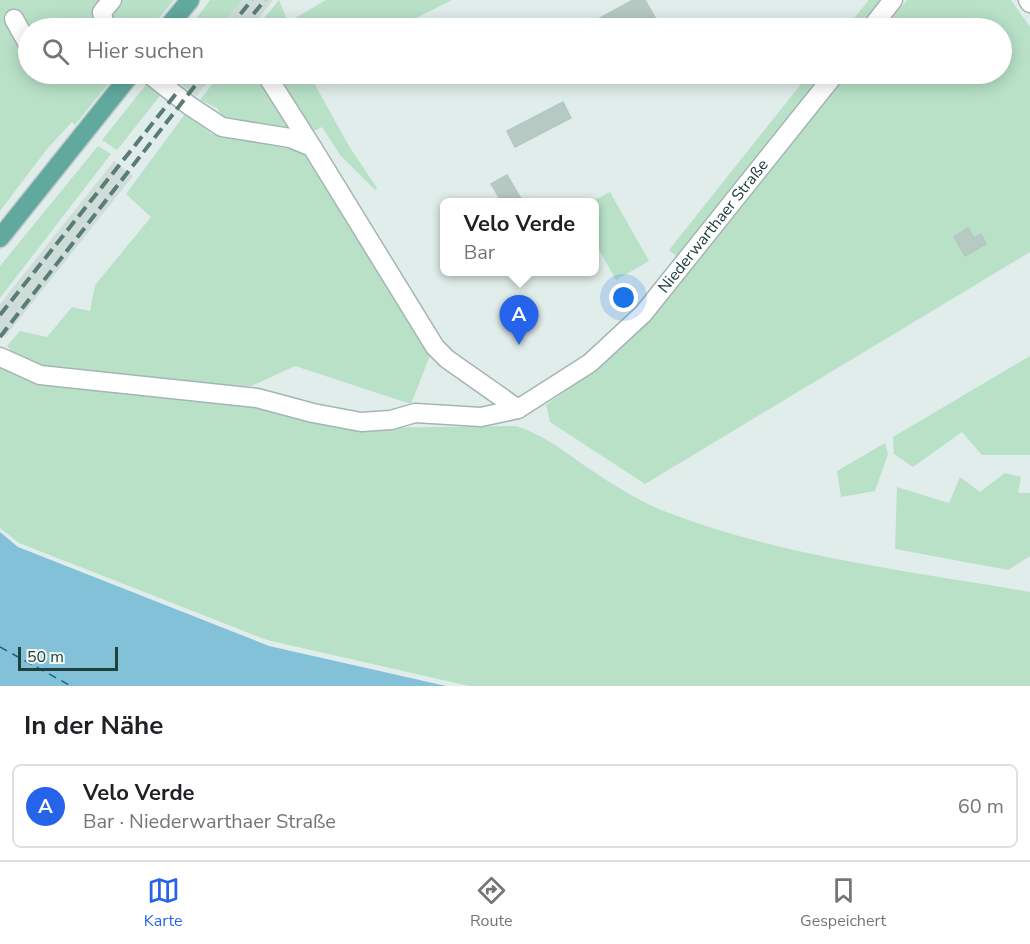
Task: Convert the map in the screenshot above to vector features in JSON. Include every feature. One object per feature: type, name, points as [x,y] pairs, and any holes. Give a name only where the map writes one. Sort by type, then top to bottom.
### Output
[{"type":"main road","points":[[175,18],[190,0]]},
{"type":"main road","points":[[0,238],[123,84]]},
{"type":"street","points":[[103,18],[102,12],[112,0]]},
{"type":"street","points":[[879,18],[893,0]]},
{"type":"street","points":[[14,19],[18,26]]},
{"type":"street","points":[[163,84],[222,127],[290,138],[312,147]]},
{"type":"street","points":[[272,84],[435,347],[447,359],[518,409]]},
{"type":"street","name":"Niederwarthaer Straße","points":[[0,357],[40,375],[257,398],[313,413],[361,422],[391,420],[415,412],[481,417],[518,409],[590,363],[643,314],[827,84]]},
{"type":"shaded area","points":[[242,0],[273,0],[259,18],[227,18]]},
{"type":"shaded area","points":[[181,84],[206,84],[196,96]]},
{"type":"shaded area","points":[[114,161],[133,176],[5,337],[0,333],[0,304]]},
{"type":"green space","points":[[0,0],[174,0],[159,18],[18,18],[18,84],[108,84],[75,125],[72,122],[47,149],[0,211]]},
{"type":"green space","points":[[210,0],[242,0],[227,18],[196,18]]},
{"type":"green space","points":[[279,0],[286,18],[264,18]]},
{"type":"green space","points":[[326,0],[452,0],[416,18],[295,18]]},
{"type":"green space","points":[[869,0],[883,0],[868,18],[854,18]]},
{"type":"green space","points":[[907,0],[1011,0],[1030,27],[1030,252],[645,484],[550,422],[546,405],[605,363],[655,313],[840,84],[1012,84],[1012,18],[892,18]]},
{"type":"green space","points":[[147,84],[153,84],[163,92],[117,150],[102,140]]},
{"type":"green space","points":[[212,84],[268,84],[291,128],[226,121],[217,108],[200,100]]},
{"type":"green space","points":[[275,84],[315,84],[349,146],[377,188],[375,190],[340,155],[322,127],[310,133]]},
{"type":"green space","points":[[801,84],[817,84],[678,257],[669,250]]},
{"type":"green space","points":[[185,114],[212,134],[298,150],[309,156],[431,353],[411,404],[295,366],[251,386],[209,385],[44,369],[12,358],[7,346],[20,331],[47,337],[72,307],[90,311],[95,285],[151,217],[126,194]]},
{"type":"green space","points":[[98,146],[111,154],[0,298],[0,266]]},
{"type":"green space","points":[[610,192],[649,261],[616,280],[599,250],[599,198]]},
{"type":"green space","points":[[1030,356],[1030,455],[982,455],[962,432],[913,467],[894,454],[893,437]]},
{"type":"green space","points":[[0,363],[263,404],[360,428],[515,426],[533,432],[645,503],[713,528],[802,552],[1030,592],[1030,686],[469,686],[267,640],[19,543],[0,528]]},
{"type":"green space","points":[[885,443],[888,454],[875,491],[841,497],[837,471]]},
{"type":"green space","points":[[1005,473],[1021,477],[1018,493],[1030,493],[1030,556],[1008,570],[895,549],[897,487],[949,503],[960,477],[980,492]]},
{"type":"water","points":[[0,532],[18,547],[269,646],[446,686],[0,686]]},
{"type":"building","points":[[633,0],[645,0],[655,18],[600,18]]},
{"type":"building","points":[[563,102],[571,118],[515,147],[507,131]]},
{"type":"building","points":[[507,175],[521,198],[500,198],[491,184]]},
{"type":"building","points":[[968,228],[974,238],[981,234],[986,244],[965,256],[954,237]]},
{"type":"ferry route","points":[[0,647],[71,686]]},
{"type":"railway","points":[[237,18],[252,0]]},
{"type":"railway","points":[[250,18],[265,0]]},
{"type":"railway","points":[[0,337],[196,84]]},
{"type":"railway","points":[[0,315],[179,90]]},
{"type":"place","name":"Velo Verde","points":[[519,345]]}]
